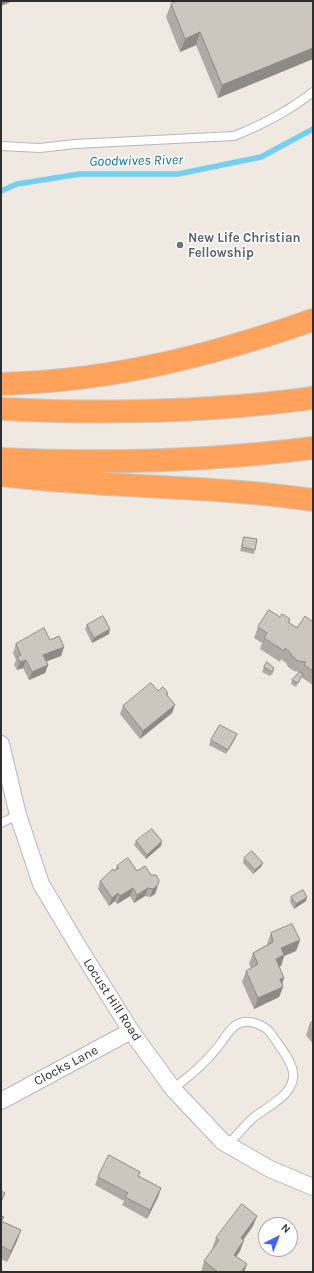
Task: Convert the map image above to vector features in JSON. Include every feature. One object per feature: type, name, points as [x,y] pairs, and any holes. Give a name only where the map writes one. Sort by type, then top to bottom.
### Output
[{"type":"highway","points":[[1,384],[75,379],[166,364],[226,349],[313,320]]},
{"type":"highway","points":[[1,409],[99,411],[167,410],[313,398]]},
{"type":"highway","points":[[1,459],[100,461],[169,459],[313,448]]},
{"type":"highway","points":[[1,475],[87,483],[239,491],[313,500]]},
{"type":"street","name":"Locust Hill Road","points":[[1,744],[18,815],[41,884],[76,944],[131,1031],[173,1089],[223,1142],[270,1169],[313,1187]]},
{"type":"street","name":"Clocks Lane","points":[[1,1101],[131,1031]]},
{"type":"lane","points":[[1,146],[40,148],[75,144],[234,136],[258,127],[302,101],[313,92]]},
{"type":"lane","points":[[1,823],[18,815]]},
{"type":"lane","points":[[173,1089],[211,1056],[230,1029],[240,1023],[250,1022],[260,1025],[270,1032],[288,1059],[293,1072],[293,1082],[288,1091],[253,1118],[228,1145]]},
{"type":"building","points":[[178,1],[313,1],[313,48],[222,85],[200,32],[185,39],[171,4]]},
{"type":"building","points":[[244,537],[257,539],[255,550],[242,547]]},
{"type":"building","points":[[269,610],[280,617],[282,614],[290,619],[288,622],[297,628],[305,616],[313,622],[313,671],[304,665],[306,662],[298,661],[285,648],[284,651],[264,638],[267,633],[258,627]]},
{"type":"building","points":[[103,616],[110,629],[94,638],[87,625]]},
{"type":"building","points":[[44,628],[50,640],[59,636],[64,647],[43,655],[48,665],[32,672],[26,660],[20,662],[17,657],[21,655],[16,644]]},
{"type":"building","points":[[267,662],[274,668],[272,672],[264,667]]},
{"type":"building","points":[[300,672],[303,674],[298,683],[292,680]]},
{"type":"building","points":[[151,683],[158,691],[163,687],[168,693],[166,694],[175,705],[143,731],[123,706]]},
{"type":"building","points":[[220,725],[237,734],[228,750],[211,740]]},
{"type":"building","points":[[152,829],[162,841],[147,855],[136,841]]},
{"type":"building","points":[[252,851],[263,863],[255,870],[244,858]]},
{"type":"building","points":[[128,858],[137,871],[145,866],[151,875],[156,875],[159,880],[158,885],[153,889],[148,888],[137,895],[133,888],[120,896],[118,893],[112,898],[100,881],[113,869],[114,871],[119,868],[117,866]]},
{"type":"building","points":[[303,890],[307,897],[296,904],[291,897]]},
{"type":"building","points":[[292,924],[300,940],[281,948],[284,955],[276,959],[284,978],[280,979],[283,987],[258,998],[246,971],[258,964],[253,953],[273,942],[271,933]]},
{"type":"building","points":[[313,1021],[313,1032],[309,1027]]},
{"type":"building","points":[[109,1155],[140,1172],[138,1176],[161,1188],[150,1210],[125,1197],[128,1193],[98,1177]]},
{"type":"building","points":[[1,1191],[5,1193],[1,1202]]},
{"type":"building","points":[[242,1204],[257,1216],[241,1238],[244,1240],[234,1255],[247,1264],[241,1272],[218,1272],[204,1261],[219,1240],[216,1238]]},
{"type":"building","points":[[1,1221],[21,1230],[11,1251],[1,1246]]},
{"type":"waterway","name":"Goodwives River","points":[[1,191],[17,184],[80,174],[178,174],[261,157],[313,129]]},
{"type":"place","name":"New Life Christian Fellowship","points":[[180,245]]}]
